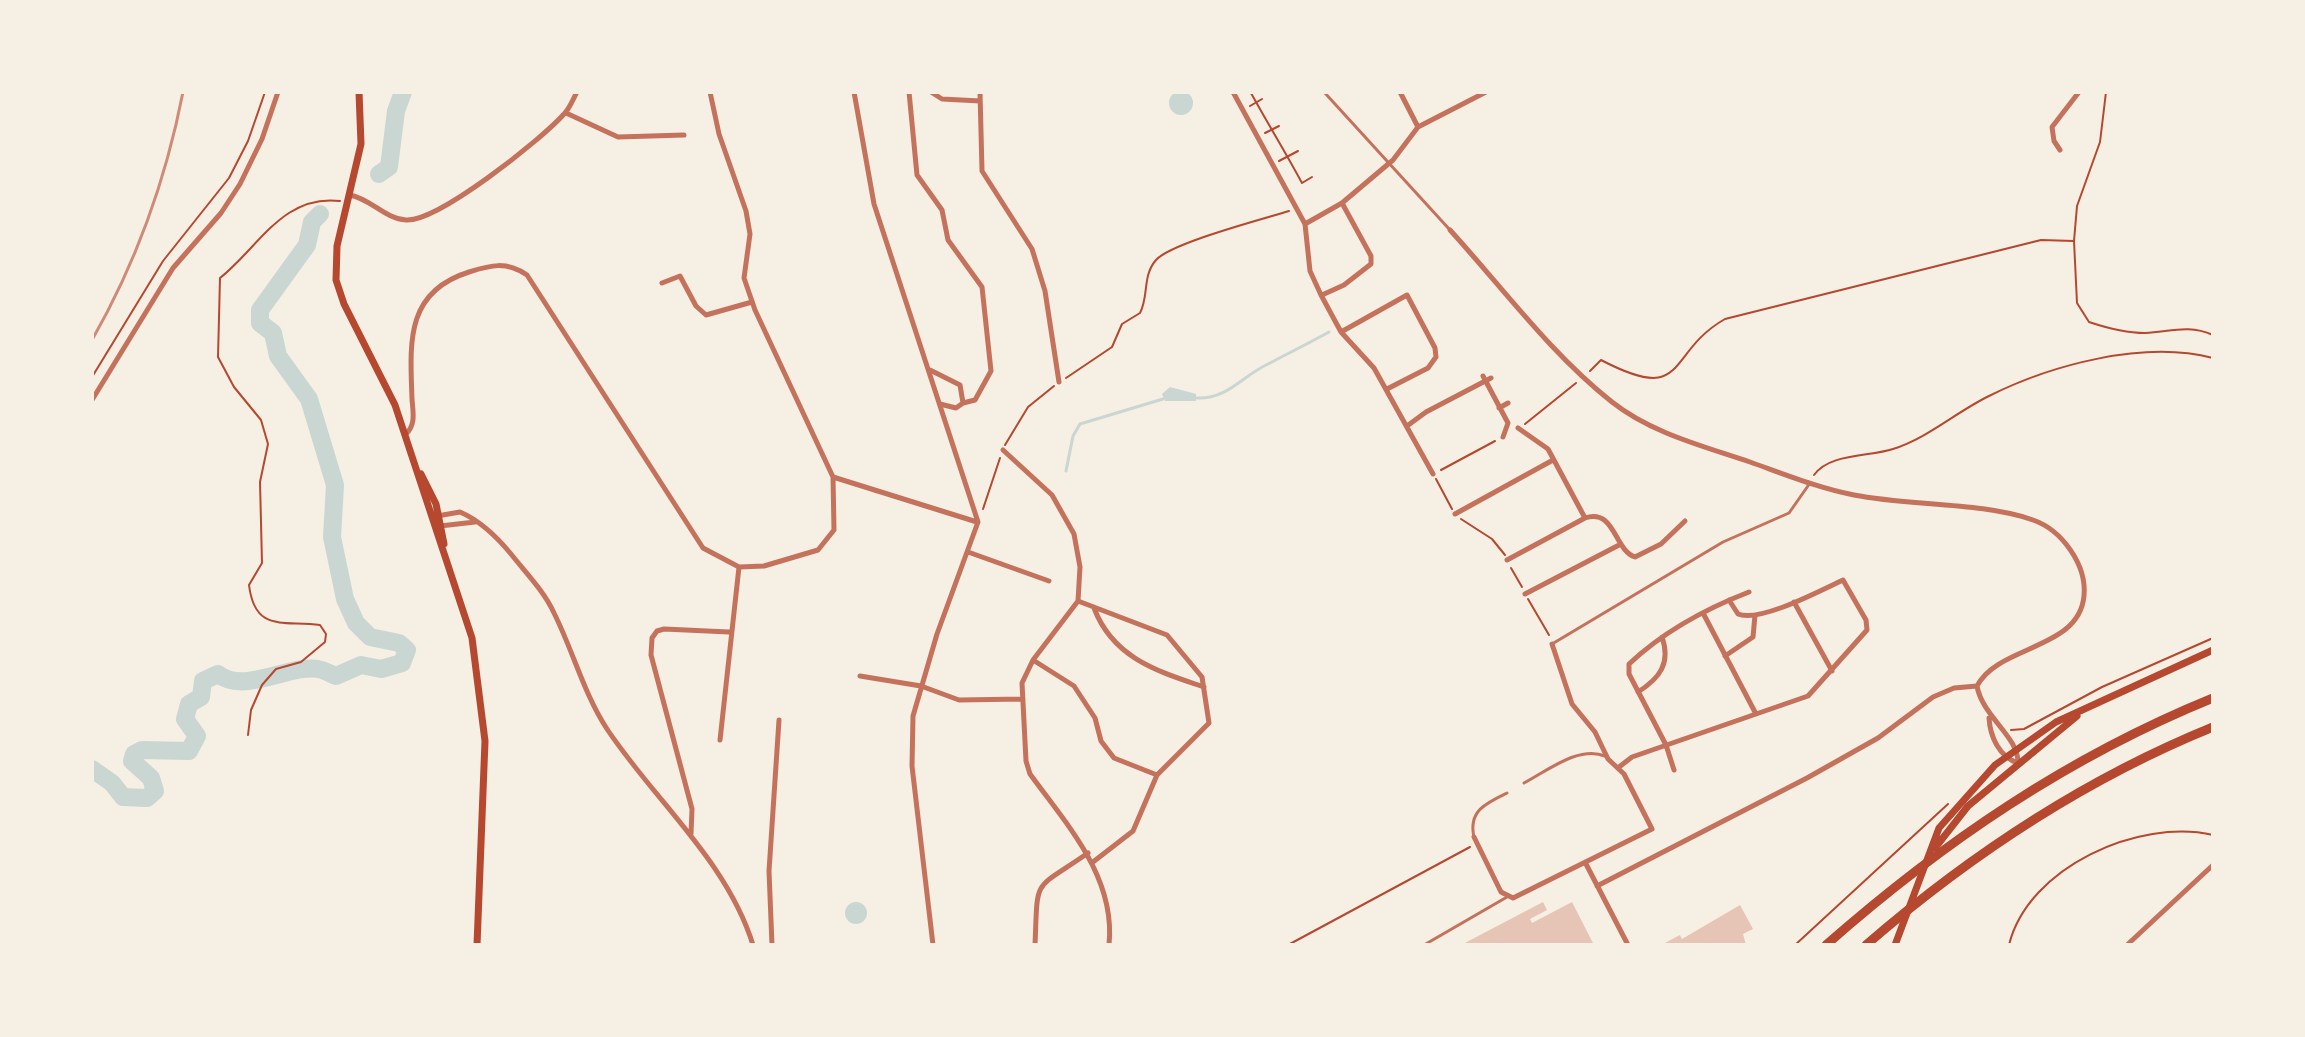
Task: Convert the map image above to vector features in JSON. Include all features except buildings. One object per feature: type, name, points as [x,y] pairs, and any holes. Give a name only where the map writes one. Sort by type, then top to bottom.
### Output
[{"type":"highway","points":[[1826,945],[1938,853],[2018,797],[2107,747],[2213,698]]},
{"type":"highway","points":[[1866,945],[1931,891],[2006,836],[2118,771],[2213,727]]},
{"type":"main road","points":[[359,92],[361,144],[337,246],[339,292],[381,372],[406,434],[431,521],[445,552],[472,638],[483,710],[477,945]]},
{"type":"main road","points":[[419,472],[430,487],[439,515],[445,552]]},
{"type":"main road","points":[[1895,945],[1949,813],[2005,757],[2056,722],[2213,650]]},
{"type":"main road","points":[[1931,853],[1968,806],[2080,713]]},
{"type":"street","points":[[92,400],[173,268],[221,213],[240,184],[262,139],[278,92]]},
{"type":"street","points":[[350,195],[398,219],[418,220],[442,209],[511,160],[566,113],[577,92]]},
{"type":"street","points":[[406,434],[413,423],[411,351],[415,327],[417,316],[432,289],[455,276],[494,264],[515,267],[527,275],[703,548],[739,567],[797,559],[824,546],[834,530],[833,477],[752,302],[744,278],[750,234],[746,211],[719,134],[710,92]]},
{"type":"street","points":[[854,92],[874,204],[978,522],[913,716],[912,766],[933,945]]},
{"type":"street","points":[[909,92],[917,175],[942,210],[945,233],[958,257],[982,287],[991,371],[975,400],[956,408],[939,404]]},
{"type":"street","points":[[931,92],[942,99],[980,101]]},
{"type":"street","points":[[980,92],[982,171],[1032,249],[1045,291],[1059,382]]},
{"type":"street","points":[[1233,92],[1294,209],[1305,224],[1310,271],[1321,295],[1341,332],[1359,349],[1387,389],[1433,474]]},
{"type":"street","points":[[1400,92],[1418,127]]},
{"type":"street","points":[[1305,224],[1342,203],[1389,163],[1418,127],[1486,92]]},
{"type":"street","points":[[2060,150],[2054,141],[2052,127],[2079,92]]},
{"type":"street","points":[[566,113],[618,137],[684,135]]},
{"type":"street","points":[[1321,295],[1344,285],[1371,264],[1371,256],[1342,203]]},
{"type":"street","points":[[1450,230],[1571,364],[1619,408],[1673,436],[1810,483],[1870,498],[2024,518],[2047,527],[2065,544],[2077,562],[2083,585],[2077,614],[2062,631],[1993,667],[1977,686],[1954,688],[1933,697],[1878,738],[1597,886]]},
{"type":"street","points":[[662,283],[680,276],[696,306],[706,315],[752,302]]},
{"type":"street","points":[[1341,332],[1407,295],[1435,348],[1436,357],[1428,368],[1387,389]]},
{"type":"street","points":[[928,369],[960,385],[963,403]]},
{"type":"street","points":[[1407,426],[1425,410],[1486,378],[1508,423],[1503,437]]},
{"type":"street","points":[[1499,408],[1508,403]]},
{"type":"street","points":[[1518,428],[1539,441],[1585,518]]},
{"type":"street","points":[[1003,450],[1052,495],[1074,534],[1080,567],[1078,601],[1033,660],[1022,683],[1026,761],[1030,774],[1093,862],[1102,884],[1109,945]]},
{"type":"street","points":[[1455,514],[1553,460]]},
{"type":"street","points":[[833,477],[978,522]]},
{"type":"street","points":[[475,522],[441,526],[431,521],[439,515],[457,511],[492,532],[534,582],[554,611],[596,712],[629,762],[691,835],[742,910],[753,945]]},
{"type":"street","points":[[1507,560],[1592,516],[1605,522],[1627,553],[1635,557],[1661,544],[1685,521]]},
{"type":"street","points":[[1525,594],[1621,544]]},
{"type":"street","points":[[968,552],[1049,581]]},
{"type":"street","points":[[720,740],[729,632],[739,567]]},
{"type":"street","points":[[1619,767],[1624,760],[1808,696],[1863,636],[1866,620],[1843,580],[1755,615],[1743,617],[1732,609],[1729,600]]},
{"type":"street","points":[[1674,770],[1666,745],[1629,674],[1629,664],[1662,637],[1703,613],[1749,592]]},
{"type":"street","points":[[1078,601],[1167,635],[1202,677],[1209,723],[1157,775],[1133,831],[1093,862]]},
{"type":"street","points":[[1794,602],[1832,671]]},
{"type":"street","points":[[1094,607],[1102,628],[1143,666],[1204,687]]},
{"type":"street","points":[[1703,613],[1756,714]]},
{"type":"street","points":[[1725,656],[1753,637],[1755,615]]},
{"type":"street","points":[[691,835],[692,809],[651,655],[652,638],[657,631],[664,629],[729,632]]},
{"type":"street","points":[[1638,692],[1654,681],[1663,668],[1666,651],[1662,637]]},
{"type":"street","points":[[1475,840],[1507,897],[1524,895],[1652,829],[1619,767],[1608,759],[1595,732],[1568,696],[1552,644]]},
{"type":"street","points":[[1033,660],[1074,686],[1095,718],[1101,741],[1114,758],[1157,775]]},
{"type":"street","points":[[860,676],[921,686],[959,700],[1023,699]]},
{"type":"street","points":[[1977,686],[1989,718],[1990,730],[2005,757],[2018,763]]},
{"type":"street","points":[[1989,718],[2015,748],[2018,763]]},
{"type":"street","points":[[772,945],[769,871],[779,720]]},
{"type":"street","points":[[1035,945],[1037,889],[1049,876],[1088,853]]},
{"type":"street","points":[[1586,864],[1628,945]]},
{"type":"street","points":[[2127,945],[2213,866]]},
{"type":"lane","points":[[1324,92],[1450,230]]},
{"type":"lane","points":[[1552,644],[1723,542],[1789,513],[1810,483]]},
{"type":"lane","points":[[1524,783],[1585,753],[1608,759]]},
{"type":"lane","points":[[1475,840],[1473,821],[1478,811],[1507,793]]},
{"type":"lane","points":[[1424,945],[1507,897]]},
{"type":"path","points":[[92,377],[163,261],[229,178],[248,141],[265,92]]},
{"type":"path","points":[[2106,92],[2100,142],[2077,206],[2074,241],[2077,303],[2089,322],[2126,332],[2147,333],[2180,327],[2213,335]]},
{"type":"path","points":[[1251,93],[1302,183],[1312,177]]},
{"type":"path","points":[[1242,110],[1262,99]]},
{"type":"path","points":[[1256,138],[1279,126]]},
{"type":"path","points":[[1271,165],[1298,151]]},
{"type":"path","points":[[248,735],[251,710],[262,685],[276,669],[301,662],[325,642],[326,634],[320,625],[271,622],[259,616],[252,606],[249,585],[262,563],[260,482],[268,444],[261,420],[234,387],[218,357],[216,328],[220,278],[286,213],[315,200],[341,201]]},
{"type":"path","points":[[978,522],[1003,450],[1028,407],[1112,347],[1122,324],[1140,313],[1147,277],[1157,259],[1176,249],[1294,209]]},
{"type":"path","points":[[1595,366],[1601,360],[1640,379],[1664,376],[1686,359],[1708,329],[1725,319],[2041,240],[2074,241]]},
{"type":"path","points":[[1810,483],[1821,468],[1892,450],[1989,396],[2067,364],[2113,355],[2213,358]]},
{"type":"path","points":[[1433,474],[1455,514],[1492,539],[1507,560],[1552,644]]},
{"type":"path","points":[[2009,730],[2024,729],[2116,681],[2213,638]]},
{"type":"path","points":[[1795,945],[1957,797]]},
{"type":"path","points":[[2009,945],[2017,920],[2034,896],[2091,856],[2146,832],[2184,830],[2213,835]]},
{"type":"path","points":[[1288,945],[1475,840]]},
{"type":"shaded area","points":[[1181,91],[1192,98],[1193,103],[1186,114],[1181,115],[1170,108],[1169,103],[1176,92]]},
{"type":"shaded area","points":[[1170,387],[1196,394],[1196,401],[1165,401],[1162,394]]},
{"type":"shaded area","points":[[856,902],[867,913],[856,924],[845,913]]},
{"type":"waterway","points":[[379,174],[389,167],[396,111],[403,92]]},
{"type":"waterway","points":[[92,769],[112,783],[123,797],[147,798],[155,791],[151,778],[132,761],[134,754],[142,750],[189,751],[197,736],[185,719],[189,704],[201,697],[203,681],[218,674],[229,680],[241,681],[306,669],[336,676],[361,665],[381,669],[402,663],[407,650],[399,643],[370,637],[356,623],[345,599],[332,537],[335,485],[309,399],[278,356],[273,333],[260,323],[260,310],[307,245],[312,222],[320,214]]},
{"type":"waterway","points":[[1197,398],[1218,395],[1329,332]]},
{"type":"waterway","points":[[1066,471],[1073,436],[1080,424],[1163,399]]},
{"type":"railway","points":[[92,340],[148,220],[168,157],[183,92]]}]
